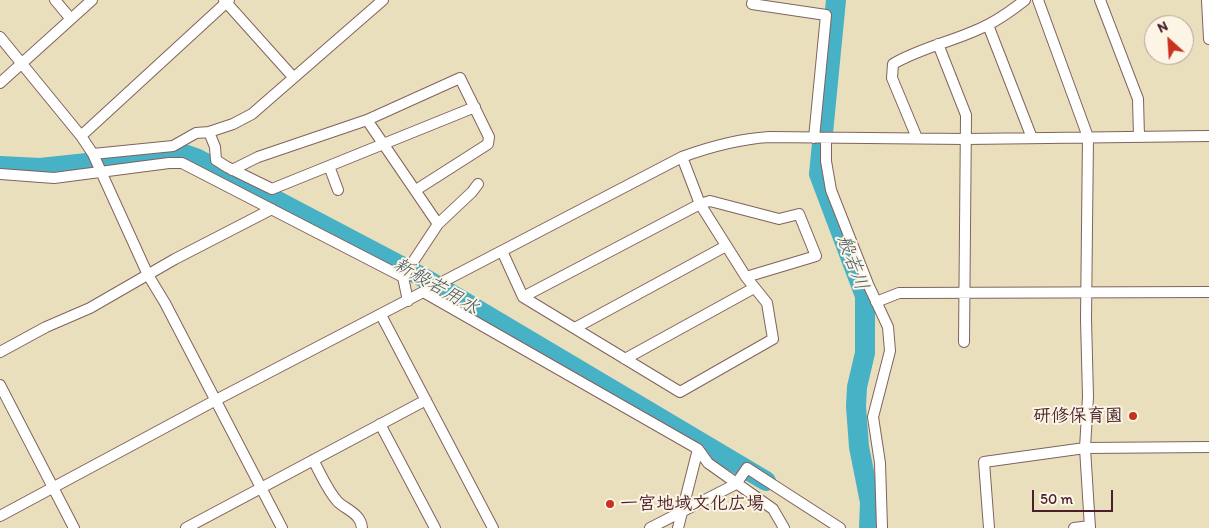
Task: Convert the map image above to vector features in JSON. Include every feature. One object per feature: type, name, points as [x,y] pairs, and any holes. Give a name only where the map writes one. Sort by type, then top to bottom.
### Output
[{"type":"street","points":[[55,0],[70,18]]},
{"type":"street","points":[[0,83],[92,0]]},
{"type":"street","points":[[93,157],[173,146],[196,133],[209,132],[233,124],[252,114],[383,0]]},
{"type":"street","points":[[753,0],[752,4],[826,15],[814,138]]},
{"type":"street","points":[[917,138],[892,78],[893,64],[910,54],[988,25],[1025,0]]},
{"type":"street","points":[[1038,0],[1088,137],[1088,397],[1085,448],[1090,527],[1074,528]]},
{"type":"street","points":[[1100,0],[1138,99],[1139,137]]},
{"type":"street","points":[[1207,0],[1209,39]]},
{"type":"street","points":[[81,136],[226,1],[293,77]]},
{"type":"street","points":[[988,25],[1032,138]]},
{"type":"street","points":[[0,37],[81,136],[93,157],[148,275],[166,303],[282,528]]},
{"type":"street","points":[[938,44],[966,115],[964,342]]},
{"type":"street","points":[[232,170],[258,157],[368,120],[455,78],[462,80],[489,137],[488,144],[416,190]]},
{"type":"street","points":[[209,132],[215,147],[216,160],[232,170],[272,189],[475,108]]},
{"type":"street","points":[[368,120],[438,224]]},
{"type":"street","points":[[0,516],[216,400],[442,284],[682,157],[718,144],[740,139],[1209,136]]},
{"type":"street","points":[[826,138],[826,161],[832,190],[876,302],[888,327],[890,351],[873,416],[880,463],[882,528]]},
{"type":"street","points":[[502,252],[523,297],[680,392],[774,339],[767,303],[746,277],[700,204],[682,157]]},
{"type":"street","points":[[0,174],[54,178],[169,163],[182,163],[403,277]]},
{"type":"street","points":[[330,166],[338,190]]},
{"type":"street","points":[[408,301],[403,277],[438,224],[478,184]]},
{"type":"street","points":[[523,297],[700,204],[710,201],[779,219],[799,214],[816,256],[746,277]]},
{"type":"street","points":[[0,352],[46,326],[90,308],[272,209]]},
{"type":"street","points":[[575,328],[726,246]]},
{"type":"street","points":[[625,359],[754,288]]},
{"type":"street","points":[[428,291],[698,449],[708,464],[773,509],[784,528]]},
{"type":"street","points":[[876,302],[899,293],[1209,292]]},
{"type":"street","points":[[381,315],[493,528]]},
{"type":"street","points":[[0,385],[74,528]]},
{"type":"street","points":[[186,528],[426,400]]},
{"type":"street","points":[[380,424],[435,528]]},
{"type":"street","points":[[989,528],[984,462],[1085,448],[1209,448]]},
{"type":"street","points":[[678,528],[698,449]]},
{"type":"street","points":[[313,460],[329,492],[340,503],[357,515],[362,528]]},
{"type":"street","points":[[650,528],[736,484],[746,468],[840,528]]},
{"type":"waterway","name":"般若川","points":[[836,0],[819,174],[865,296],[865,353],[857,387],[856,406],[859,447],[870,502],[869,528]]},
{"type":"waterway","name":"新般若用水","points":[[0,166],[40,168],[181,153],[198,159],[426,279],[766,481]]},
{"type":"place","name":"研修保育園","points":[[1133,416]]},
{"type":"place","name":"一宮地域文化広場","points":[[610,504]]}]
